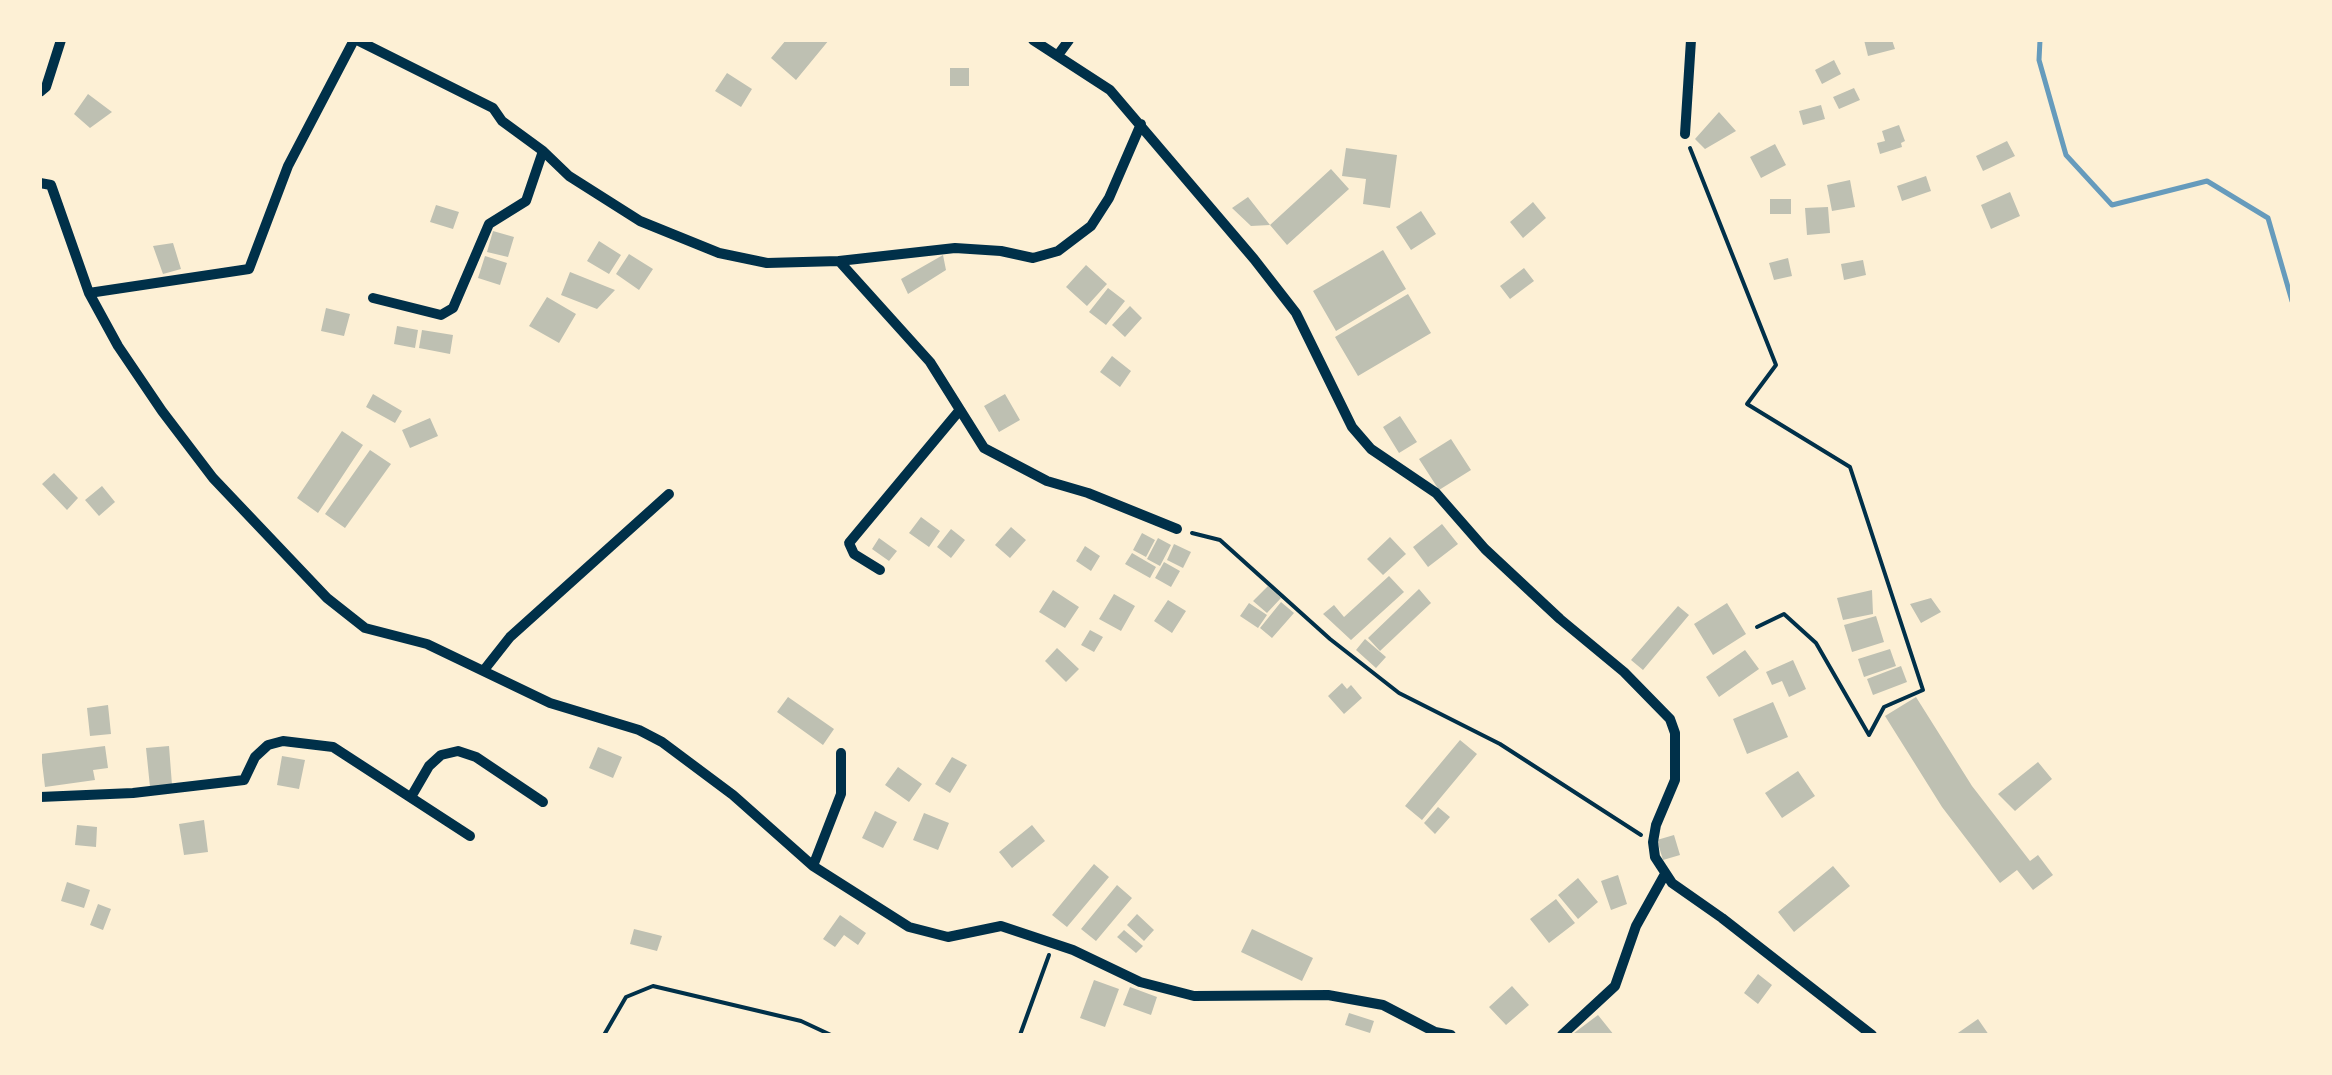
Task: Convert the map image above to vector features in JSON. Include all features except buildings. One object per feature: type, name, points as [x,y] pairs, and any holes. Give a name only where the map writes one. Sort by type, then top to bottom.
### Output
[{"type":"street","points":[[40,92],[46,87],[61,40]]},
{"type":"street","points":[[88,292],[249,269],[288,166],[356,40],[493,108],[569,176],[610,205],[719,253],[767,262],[839,261],[955,248],[1002,251],[1033,258],[1058,251],[1091,226],[1109,198],[1141,124]]},
{"type":"street","points":[[1033,40],[1110,90],[1141,124],[1296,313],[1352,426],[1371,448],[1436,493],[1485,550],[1624,672],[1670,719],[1675,733],[1675,780],[1653,842],[1655,857],[1665,874],[1685,895],[1722,918],[1872,1035]]},
{"type":"street","points":[[1058,55],[1069,40]]},
{"type":"street","points":[[1685,134],[1692,40]]},
{"type":"street","points":[[373,298],[441,315],[452,308],[489,224],[526,201],[543,151]]},
{"type":"street","points":[[40,183],[51,185],[88,292],[118,346],[213,478],[327,598],[365,628],[427,644],[550,704],[638,730],[662,742],[733,794],[813,866],[909,927],[948,937],[1001,926],[1052,943],[1140,982],[1194,996],[1328,995],[1383,1006],[1435,1032],[1451,1035]]},
{"type":"street","points":[[839,261],[930,362],[984,448],[1048,482],[1088,493],[1177,530]]},
{"type":"street","points":[[880,570],[854,554],[849,543],[958,410]]},
{"type":"street","points":[[484,670],[510,637],[670,494]]},
{"type":"street","points":[[40,797],[244,780],[255,757],[268,745],[283,741],[334,747],[470,836]]},
{"type":"street","points":[[411,797],[441,755],[458,751],[476,758],[543,802]]},
{"type":"street","points":[[813,866],[841,794],[841,753]]},
{"type":"street","points":[[1562,1035],[1615,986],[1636,926],[1665,874]]},
{"type":"path","points":[[1685,134],[1776,365],[1747,404],[1850,467],[1923,690],[1884,707],[1869,735],[1816,642],[1784,614],[1757,627]]},
{"type":"path","points":[[1177,530],[1220,540],[1330,638],[1399,693],[1500,744],[1653,842]]},
{"type":"path","points":[[1020,1035],[1044,976],[1052,943]]},
{"type":"path","points":[[604,1035],[626,998],[653,986],[801,1022],[831,1035]]},
{"type":"waterway","points":[[2040,40],[2039,60],[2066,155],[2112,205],[2207,181],[2268,218],[2292,301]]}]
